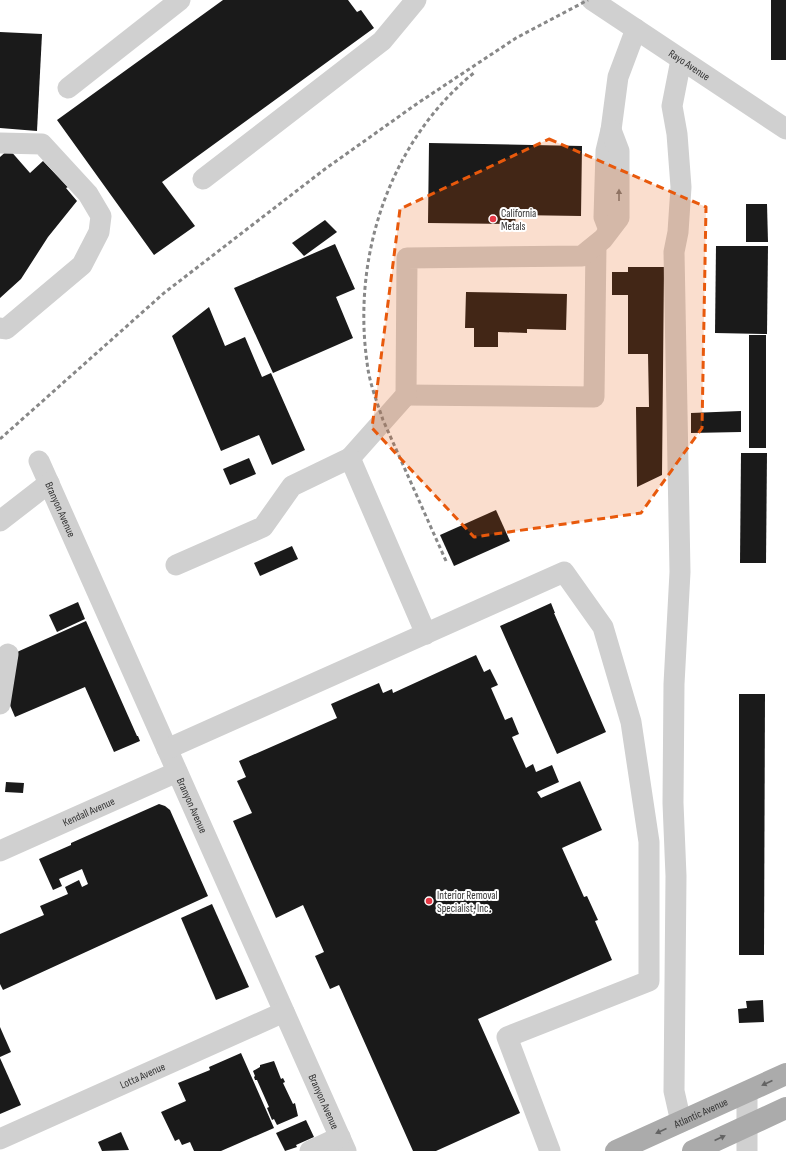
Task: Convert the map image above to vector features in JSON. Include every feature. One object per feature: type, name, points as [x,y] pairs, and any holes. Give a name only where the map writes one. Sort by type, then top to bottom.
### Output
[{"type":"main road","name":"Atlantic Avenue","points":[[616,1151],[786,1074]]},
{"type":"main road","points":[[693,1151],[786,1108]]},
{"type":"street","points":[[68,88],[180,0]]},
{"type":"street","points":[[203,179],[382,41],[416,0]]},
{"type":"street","name":"Rayo Avenue","points":[[592,0],[786,129]]},
{"type":"street","points":[[176,565],[263,526],[292,486],[350,458],[406,395],[407,258],[582,256],[596,246],[609,230],[604,216],[606,151],[611,130],[618,77],[636,29]]},
{"type":"street","points":[[681,60],[672,106],[677,134],[681,187],[678,232],[674,252],[680,572],[674,684],[674,804],[676,876],[674,1090],[681,1122]]},
{"type":"street","points":[[0,143],[42,144],[88,194],[101,216],[99,232],[82,265],[6,329],[0,328]]},
{"type":"street","points":[[406,395],[594,398],[596,246]]},
{"type":"street","points":[[350,458],[426,634]]},
{"type":"street","name":"Branyon Avenue","points":[[39,461],[343,1144]]},
{"type":"street","points":[[0,521],[49,483]]},
{"type":"street","points":[[167,750],[564,572],[603,627],[632,722],[649,842],[649,981],[507,1037],[550,1151]]},
{"type":"street","points":[[0,704],[8,654]]},
{"type":"street","name":"Kendall Avenue","points":[[0,851],[177,772]]},
{"type":"street","name":"Lotta Avenue","points":[[0,1139],[284,1012]]},
{"type":"street","points":[[747,1092],[747,1151]]},
{"type":"street","points":[[310,1151],[343,1144]]},
{"type":"highlighted area","points":[[549,139],[706,207],[702,428],[641,513],[474,537],[372,428],[400,209]]},
{"type":"building","points":[[223,0],[348,0],[357,12],[361,10],[374,28],[162,182],[195,226],[154,255],[57,120]]},
{"type":"building","points":[[771,0],[786,0],[786,60],[771,60]]},
{"type":"building","points":[[0,32],[42,34],[37,131],[0,128]]},
{"type":"building","points":[[429,143],[582,146],[581,216],[516,215],[515,224],[428,223]]},
{"type":"building","points":[[9,149],[30,173],[43,161],[68,187],[66,188],[77,201],[48,237],[21,279],[0,298],[0,157]]},
{"type":"building","points":[[746,204],[767,204],[768,242],[746,242]]},
{"type":"building","points":[[325,220],[337,232],[304,256],[292,243]]},
{"type":"building","points":[[335,244],[355,289],[336,297],[353,338],[273,373],[234,288]]},
{"type":"building","points":[[716,246],[768,246],[767,334],[715,333]]},
{"type":"building","points":[[628,267],[664,267],[662,475],[637,487],[636,407],[649,407],[648,354],[628,354],[628,295],[612,295],[612,272],[628,272]]},
{"type":"building","points":[[466,292],[567,294],[566,330],[527,329],[527,333],[498,332],[498,347],[474,347],[474,328],[465,328]]},
{"type":"building","points":[[209,307],[225,346],[245,337],[262,377],[271,373],[305,450],[272,465],[259,435],[221,451],[172,336]]},
{"type":"building","points":[[749,335],[766,335],[766,448],[749,448]]},
{"type":"building","points":[[741,411],[741,432],[691,433],[691,413]]},
{"type":"building","points":[[741,453],[767,453],[766,563],[740,563]]},
{"type":"building","points":[[249,458],[256,474],[230,485],[223,469]]},
{"type":"building","points":[[496,510],[510,541],[454,566],[440,535]]},
{"type":"building","points":[[292,546],[298,559],[260,576],[254,563]]},
{"type":"building","points":[[78,602],[85,619],[57,632],[49,615]]},
{"type":"building","points":[[551,603],[606,732],[557,754],[500,626]]},
{"type":"building","points":[[86,621],[140,741],[114,752],[85,687],[15,717],[9,703],[17,652]]},
{"type":"building","name":"Interior Removal Specialist, Inc.","points":[[476,655],[484,672],[490,669],[498,685],[491,688],[505,720],[512,717],[519,734],[512,737],[526,768],[533,764],[536,772],[552,765],[559,782],[537,792],[541,798],[580,781],[602,830],[562,848],[584,897],[587,896],[598,920],[595,921],[612,960],[478,1019],[520,1113],[436,1151],[413,1151],[339,985],[330,989],[315,956],[324,952],[303,905],[276,918],[233,821],[252,813],[237,781],[246,777],[239,761],[337,718],[331,704],[379,683],[383,693],[392,689],[393,693]]},
{"type":"building","points":[[739,694],[765,694],[764,955],[739,955]]},
{"type":"building","points":[[6,782],[24,783],[23,793],[5,792]]},
{"type":"building","points":[[159,804],[170,810],[208,896],[3,990],[0,984],[0,934],[44,915],[40,906],[68,894],[65,887],[79,880],[82,887],[88,884],[82,869],[59,879],[62,886],[53,890],[39,859],[71,845],[71,843]]},
{"type":"building","points":[[212,904],[249,987],[216,1000],[181,918]]},
{"type":"building","points":[[763,1000],[764,1022],[739,1023],[738,1009],[747,1008],[746,1001]]},
{"type":"building","points":[[0,1027],[11,1052],[0,1057]]},
{"type":"building","points":[[241,1053],[274,1128],[221,1151],[194,1151],[190,1142],[182,1145],[179,1139],[175,1141],[161,1112],[186,1101],[178,1083],[210,1070],[209,1067]]},
{"type":"building","points":[[0,1058],[21,1105],[0,1114]]},
{"type":"building","points":[[274,1061],[281,1079],[283,1078],[285,1082],[283,1083],[293,1104],[295,1103],[298,1116],[277,1125],[274,1119],[272,1120],[267,1108],[269,1107],[257,1080],[255,1080],[253,1071],[260,1067],[260,1065]]},
{"type":"building","points":[[306,1120],[314,1137],[296,1145],[297,1147],[285,1151],[276,1133]]},
{"type":"building","points":[[121,1132],[129,1150],[102,1151],[98,1142]]},
{"type":"railway","points":[[0,439],[164,293],[325,169],[418,103],[516,38],[588,0]]},
{"type":"railway","points":[[446,561],[383,420],[371,384],[367,362],[364,322],[366,282],[372,242],[384,203],[400,166],[420,131],[445,100],[475,72]]},
{"type":"place","name":"California Metals","points":[[493,219]]},
{"type":"place","name":"Interior Removal Specialist, Inc.","points":[[429,901]]}]
